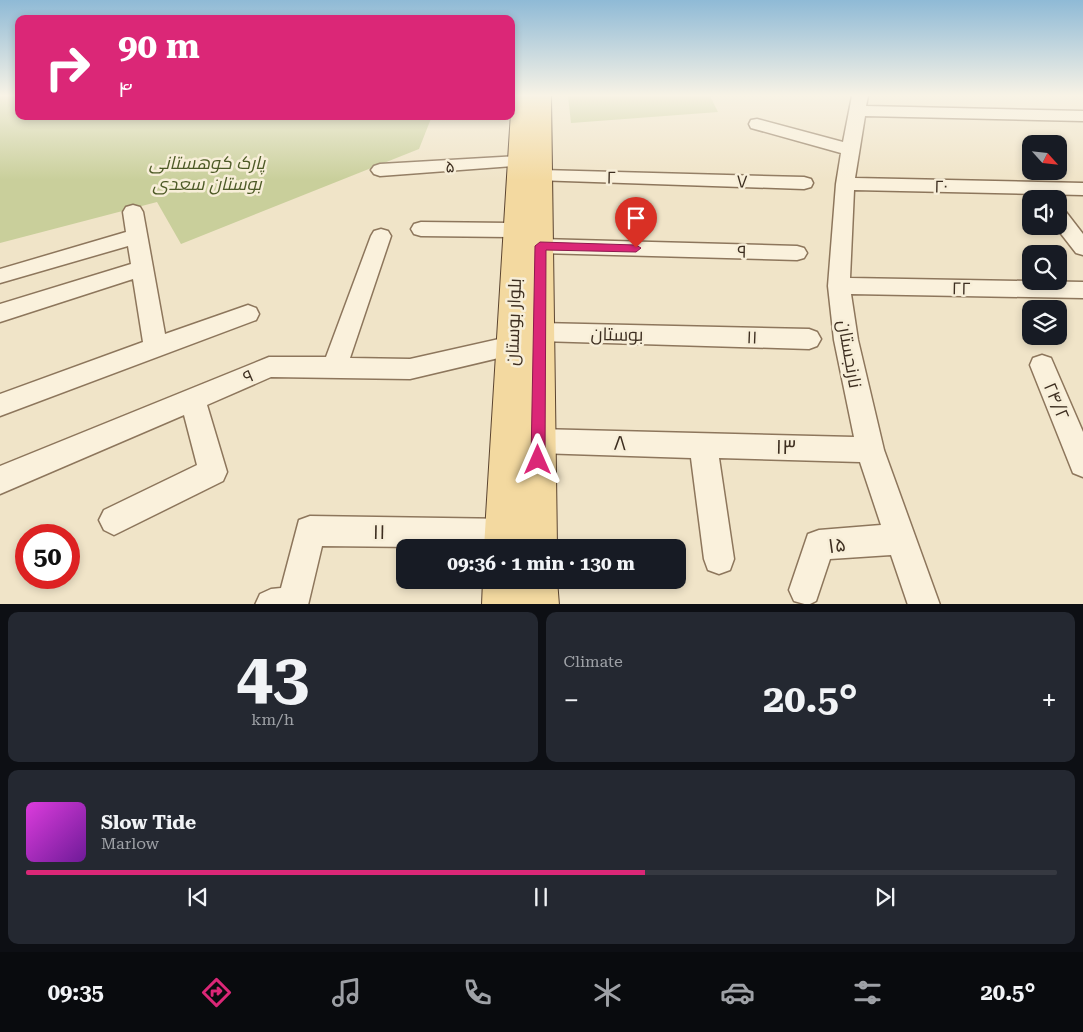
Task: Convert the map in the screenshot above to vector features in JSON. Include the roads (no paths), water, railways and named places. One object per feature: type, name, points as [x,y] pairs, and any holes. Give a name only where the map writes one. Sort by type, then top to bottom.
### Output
[{"type":"main road","name":"بلوار بوستان","points":[[526,124],[531,155],[540,246],[538,539]]},
{"type":"main road","name":"بلوار بوستان","points":[[504,539],[517,230],[536,124]]},
{"type":"main road","points":[[502,589],[502,604]]},
{"type":"main road","points":[[538,589],[538,604]]},
{"type":"street","points":[[757,124],[850,150]]},
{"type":"street","name":"نارنجستان","points":[[854,124],[845,184],[839,286],[846,340],[870,450],[924,604]]},
{"type":"street","name":"۵","points":[[380,170],[531,155]]},
{"type":"street","name":"۲","points":[[531,155],[680,179]]},
{"type":"street","name":"۷","points":[[680,179],[804,183]]},
{"type":"street","name":"۲۰","points":[[845,184],[1022,193]]},
{"type":"street","points":[[1067,191],[1083,189]]},
{"type":"street","points":[[133,212],[156,349]]},
{"type":"street","points":[[1067,227],[1083,248]]},
{"type":"street","points":[[421,229],[517,230]]},
{"type":"street","points":[[2,276],[137,236]]},
{"type":"street","points":[[334,369],[381,236]]},
{"type":"street","name":"۹","points":[[540,246],[796,253]]},
{"type":"street","points":[[0,313],[143,268]]},
{"type":"street","name":"۲۲","points":[[839,286],[1083,290]]},
{"type":"street","points":[[0,405],[248,314]]},
{"type":"street","name":"بوستان","points":[[540,332],[695,336]]},
{"type":"street","name":"۱۱","points":[[695,336],[809,339]]},
{"type":"street","name":"۹","points":[[0,480],[269,367],[410,369],[512,346]]},
{"type":"street","name":"۲۴/۲","points":[[1042,365],[1083,464]]},
{"type":"street","points":[[114,520],[213,472],[193,399]]},
{"type":"street","name":"۸","points":[[538,441],[703,445]]},
{"type":"street","points":[[703,445],[719,560]]},
{"type":"street","name":"۱۳","points":[[703,445],[870,450]]},
{"type":"street","name":"۱۱","points":[[270,604],[293,603],[310,531],[465,539]]},
{"type":"street","name":"۱۵","points":[[805,590],[819,545],[901,539]]},
{"type":"park label","name":"پارک کوهستانی بوستان سعدی","points":[[207,172]]}]
